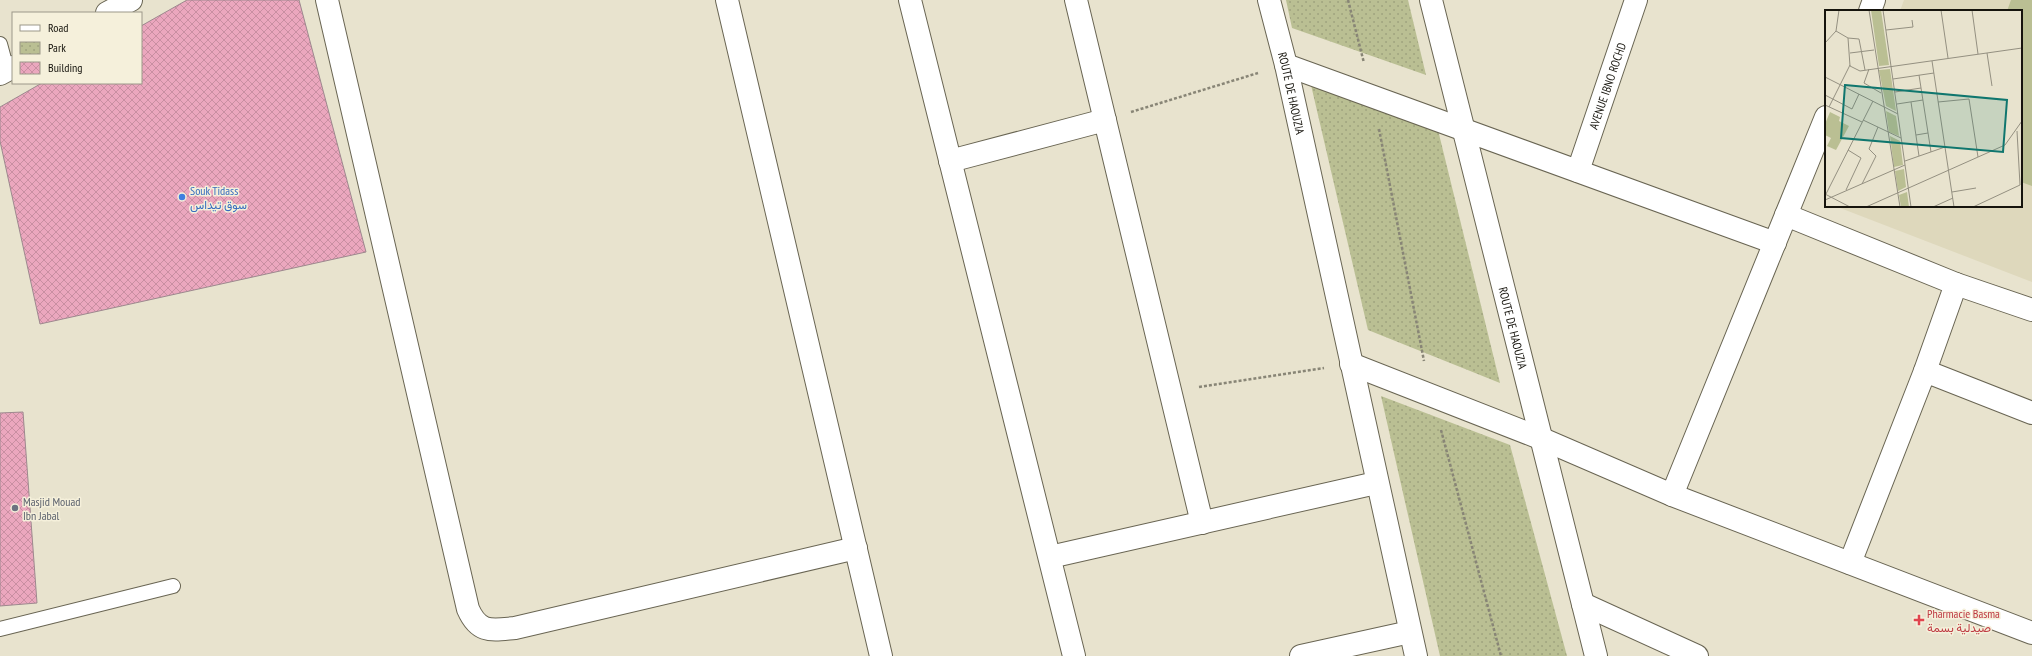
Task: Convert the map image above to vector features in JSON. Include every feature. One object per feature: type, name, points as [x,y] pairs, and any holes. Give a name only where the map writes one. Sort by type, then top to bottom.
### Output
[{"type":"street","points":[[109,12],[131,0]]},
{"type":"street","points":[[327,0],[468,609],[473,621],[480,627],[490,630],[515,628],[856,548]]},
{"type":"street","points":[[727,0],[881,656]]},
{"type":"street","points":[[910,0],[1074,656]]},
{"type":"street","points":[[1076,0],[1202,523]]},
{"type":"street","name":"ROUTE DE HAOUZIA","points":[[1269,0],[1286,65],[1376,483],[1416,656]]},
{"type":"street","name":"ROUTE DE HAOUZIA","points":[[1431,0],[1462,130],[1596,656]]},
{"type":"street","name":"AVENUE IBNO ROCHD","points":[[1578,171],[1636,0]]},
{"type":"street","points":[[1870,10],[1874,0]]},
{"type":"street","points":[[1286,65],[1775,243]]},
{"type":"street","points":[[1672,494],[1825,119]]},
{"type":"street","points":[[950,161],[1105,120]]},
{"type":"street","points":[[1786,215],[1956,284],[2032,310]]},
{"type":"street","points":[[1850,563],[1925,371],[1956,284]]},
{"type":"street","points":[[1351,364],[1540,438],[1672,494],[2032,633]]},
{"type":"street","points":[[1925,371],[2032,413]]},
{"type":"street","points":[[1050,557],[1376,483]]},
{"type":"street","points":[[1583,604],[1697,656]]},
{"type":"street","points":[[1301,656],[1410,632]]},
{"type":"lane","points":[[0,44],[7,71]]},
{"type":"lane","points":[[0,629],[173,586]]},
{"type":"path","points":[[1348,0],[1372,96],[1431,395],[1502,656]]},
{"type":"path","points":[[1105,120],[1286,65]]},
{"type":"path","points":[[1171,391],[1351,364]]},
{"type":"shaded area","points":[[1904,0],[2032,0],[2032,282],[1838,207],[2022,207],[2022,10],[1900,10]]},
{"type":"green space","points":[[1286,0],[1408,0],[1426,75],[1292,28]]},
{"type":"green space","points":[[2011,0],[2032,0],[2032,186],[2022,182],[2022,10],[2007,10]]},
{"type":"green space","points":[[1311,85],[1438,130],[1500,383],[1368,330]]},
{"type":"green space","points":[[1381,396],[1510,445],[1567,656],[1440,656]]},
{"type":"building","name":"Souk Tidass سوق تيداس","points":[[187,0],[299,0],[366,252],[40,324],[0,141],[0,107],[40,84],[142,84],[142,25]]},
{"type":"building","name":"Masjid Mouad Ibn Jabal","points":[[23,412],[37,603],[0,606],[0,413]]},
{"type":"place","name":"Souk Tidass سوق تيداس","points":[[182,197]]},
{"type":"place","name":"Masjid Mouad Ibn Jabal","points":[[15,508]]},
{"type":"place","name":"Pharmacie Basma صيدلية بسمة","points":[[1919,620]]}]
